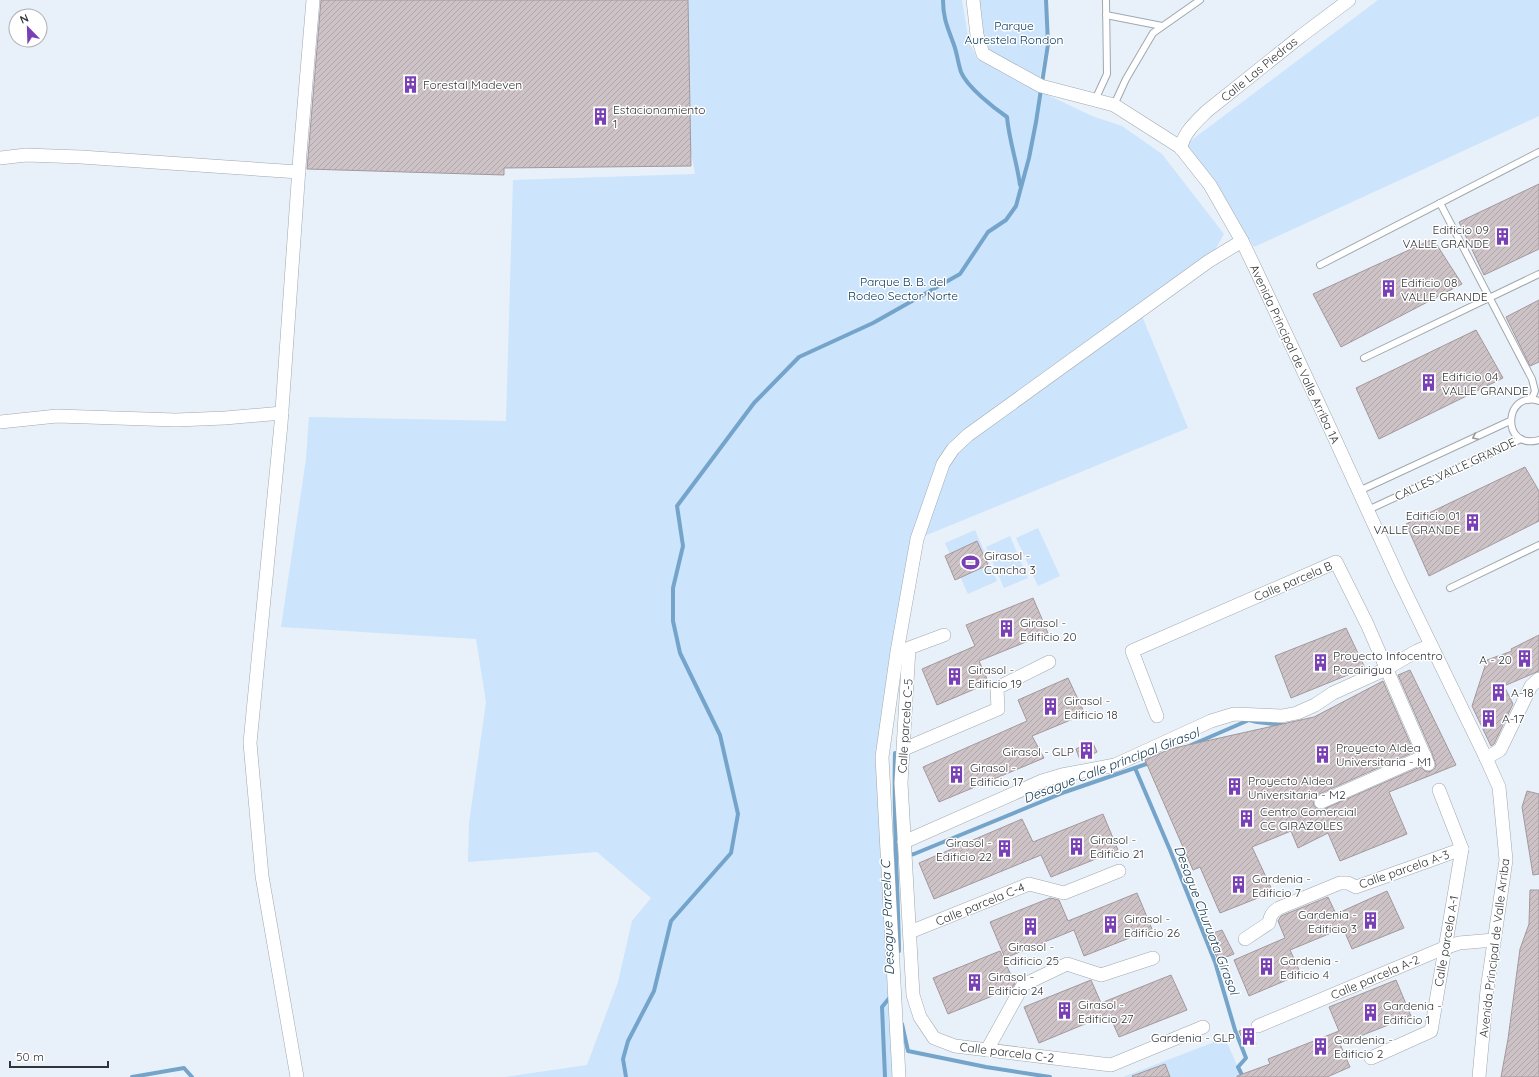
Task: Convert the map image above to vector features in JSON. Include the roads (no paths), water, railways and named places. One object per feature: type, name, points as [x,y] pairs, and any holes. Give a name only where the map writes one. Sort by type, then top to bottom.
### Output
[{"type":"street","points":[[297,1077],[262,876],[250,743],[282,413],[313,0]]},
{"type":"street","name":"Avenida Principal de Valle Arriba 1A","points":[[973,0],[977,35],[983,54],[1041,86],[1114,105],[1181,149],[1210,185],[1242,241],[1399,579],[1499,786],[1502,820]]},
{"type":"street","name":"Calle Las Piedras","points":[[1181,149],[1182,143],[1193,125],[1207,111],[1349,0]]},
{"type":"street","points":[[0,158],[26,155],[81,157],[299,172]]},
{"type":"street","points":[[899,1077],[882,757],[897,652],[917,539],[943,464],[953,449],[968,435],[1209,261],[1242,241]]},
{"type":"street","points":[[0,422],[57,416],[176,420],[225,418],[282,413]]},
{"type":"street","name":"Calle parcela B","points":[[1157,716],[1132,651],[1336,562],[1367,624],[1427,760],[1322,802]]},
{"type":"street","name":"Calle parcela C-5","points":[[904,842],[901,783],[909,648],[944,635]]},
{"type":"street","points":[[904,842],[1042,781],[1062,774],[1115,765],[1211,721],[1234,714],[1282,716],[1297,713],[1315,705],[1333,692],[1386,669],[1416,651],[1431,645]]},
{"type":"street","points":[[904,749],[998,709],[997,688],[1049,662]]},
{"type":"street","points":[[1486,758],[1500,750],[1531,686],[1539,679]]},
{"type":"street","points":[[1439,790],[1462,849]]},
{"type":"street","name":"Avenida Principal de Valle Arriba","points":[[1479,1077],[1487,990],[1506,860],[1502,820]]},
{"type":"street","name":"Calle parcela C-2","points":[[904,842],[913,995],[920,1017],[934,1038],[955,1046],[1111,1065],[1203,1028]]},
{"type":"street","name":"Calle parcela A-3","points":[[1245,939],[1270,923],[1270,916],[1273,911],[1333,885],[1344,883],[1356,887],[1462,849]]},
{"type":"street","name":"Calle parcela A-1","points":[[1371,1058],[1431,1031],[1462,849]]},
{"type":"street","name":"Calle parcela C-4","points":[[910,932],[1029,884],[1064,893],[1119,871]]},
{"type":"street","name":"Calle parcela A-2","points":[[1258,1026],[1444,948],[1459,943],[1494,940]]},
{"type":"street","points":[[987,1050],[1024,984],[1067,964],[1101,975],[1153,958]]},
{"type":"lane","points":[[1095,100],[1107,74],[1106,0]]},
{"type":"lane","points":[[1114,105],[1126,78],[1153,33],[1200,0]]},
{"type":"lane","points":[[1106,15],[1162,26]]},
{"type":"lane","points":[[1320,265],[1539,152]]},
{"type":"lane","points":[[1440,203],[1490,297],[1534,386],[1534,394],[1528,400]]},
{"type":"lane","points":[[1364,358],[1539,274]]},
{"type":"lane","points":[[1528,400],[1539,401]]},
{"type":"lane","name":"CALLES VALLE GRANDE","points":[[1528,400],[1521,402],[1516,407],[1512,413],[1510,421],[1515,434],[1521,439],[1533,442],[1539,440]]},
{"type":"lane","name":"CALLES VALLE GRANDE","points":[[1359,491],[1510,421]]},
{"type":"lane","name":"CALLES VALLE GRANDE","points":[[1368,510],[1521,439]]},
{"type":"lane","points":[[1450,588],[1539,545]]},
{"type":"waterway","points":[[943,0],[946,23],[964,78],[981,97],[1007,117],[1009,134],[1020,185]]},
{"type":"waterway","points":[[626,1077],[623,1059],[628,1041],[654,991],[671,921],[731,853],[738,814],[720,735],[680,653],[673,621],[673,588],[683,546],[677,506],[754,403],[799,357],[873,323],[960,274],[988,232],[1006,220],[1016,206],[1029,158],[1036,122],[1048,44],[1046,0]]},
{"type":"waterway","name":"Desague Calle principal Girasol","points":[[1189,746],[1249,720],[1282,725]]},
{"type":"waterway","name":"Desague Parcela C","points":[[895,753],[895,827],[899,951]]},
{"type":"waterway","name":"Desague Calle principal Girasol","points":[[896,858],[914,854],[1065,792],[1152,762]]},
{"type":"waterway","name":"Desague Churuata Girasol","points":[[1135,768],[1215,962],[1235,1030],[1246,1058],[1238,1067],[1243,1077]]},
{"type":"waterway","name":"Desague Parcela C","points":[[885,1077],[882,1007],[891,996]]},
{"type":"waterway","name":"Desague Churuata Girasol","points":[[902,1024],[908,1051],[986,1067],[1050,1077]]},
{"type":"waterway","points":[[132,1077],[184,1068],[192,1077]]},
{"type":"place","name":"Forestal Madeven","points":[[410,84]]},
{"type":"place","name":"Estacionamiento 1","points":[[600,116]]},
{"type":"place","name":"Edificio 09 VALLE GRANDE","points":[[1502,236]]},
{"type":"place","name":"Edificio 08 VALLE GRANDE","points":[[1388,289]]},
{"type":"place","name":"Edificio 04 VALLE GRANDE","points":[[1429,383]]},
{"type":"place","name":"Edificio 01 VALLE GRANDE","points":[[1473,522]]},
{"type":"place","name":"Girasol - Cancha 3","points":[[971,562]]},
{"type":"place","name":"Girasol - Edificio 20","points":[[1007,629]]},
{"type":"place","name":"A - 20","points":[[1525,659]]},
{"type":"place","name":"Proyecto Infocentro Pacairigua","points":[[1320,662]]},
{"type":"place","name":"Girasol - Edificio 19","points":[[955,676]]},
{"type":"place","name":"A-18","points":[[1498,692]]},
{"type":"place","name":"Girasol - Edificio 18","points":[[1051,707]]},
{"type":"place","name":"A-17","points":[[1489,718]]},
{"type":"place","name":"Girasol - GLP","points":[[1087,751]]},
{"type":"place","name":"Proyecto Aldea Universitaria - M1","points":[[1323,754]]},
{"type":"place","name":"Girasol - Edificio 17","points":[[957,774]]},
{"type":"place","name":"Proyecto Aldea Universitaria - M2","points":[[1235,787]]},
{"type":"place","name":"Centro Comercial CC GIRAZOLES","points":[[1247,818]]},
{"type":"place","name":"Girasol - Edificio 21","points":[[1077,846]]},
{"type":"place","name":"Girasol - Edificio 22","points":[[1005,849]]},
{"type":"place","name":"Gardenia - Edificio 7","points":[[1239,885]]},
{"type":"place","name":"Gardenia - Edificio 3","points":[[1370,921]]},
{"type":"place","name":"Girasol - Edificio 26","points":[[1111,925]]},
{"type":"place","name":"Girasol - Edificio 25","points":[[1031,927]]},
{"type":"place","name":"Gardenia - Edificio 4","points":[[1267,967]]},
{"type":"place","name":"Girasol - Edificio 24","points":[[975,983]]},
{"type":"place","name":"Girasol - Edificio 27","points":[[1065,1011]]},
{"type":"place","name":"Gardenia - Edificio 1","points":[[1370,1012]]},
{"type":"place","name":"Gardenia - GLP","points":[[1248,1037]]},
{"type":"place","name":"Gardenia - Edificio 2","points":[[1321,1046]]},
{"type":"park label","name":"Parque Aurestela Rondon","points":[[1014,32]]},
{"type":"park label","name":"Parque B. B. del Rodeo Sector Norte","points":[[903,288]]}]
